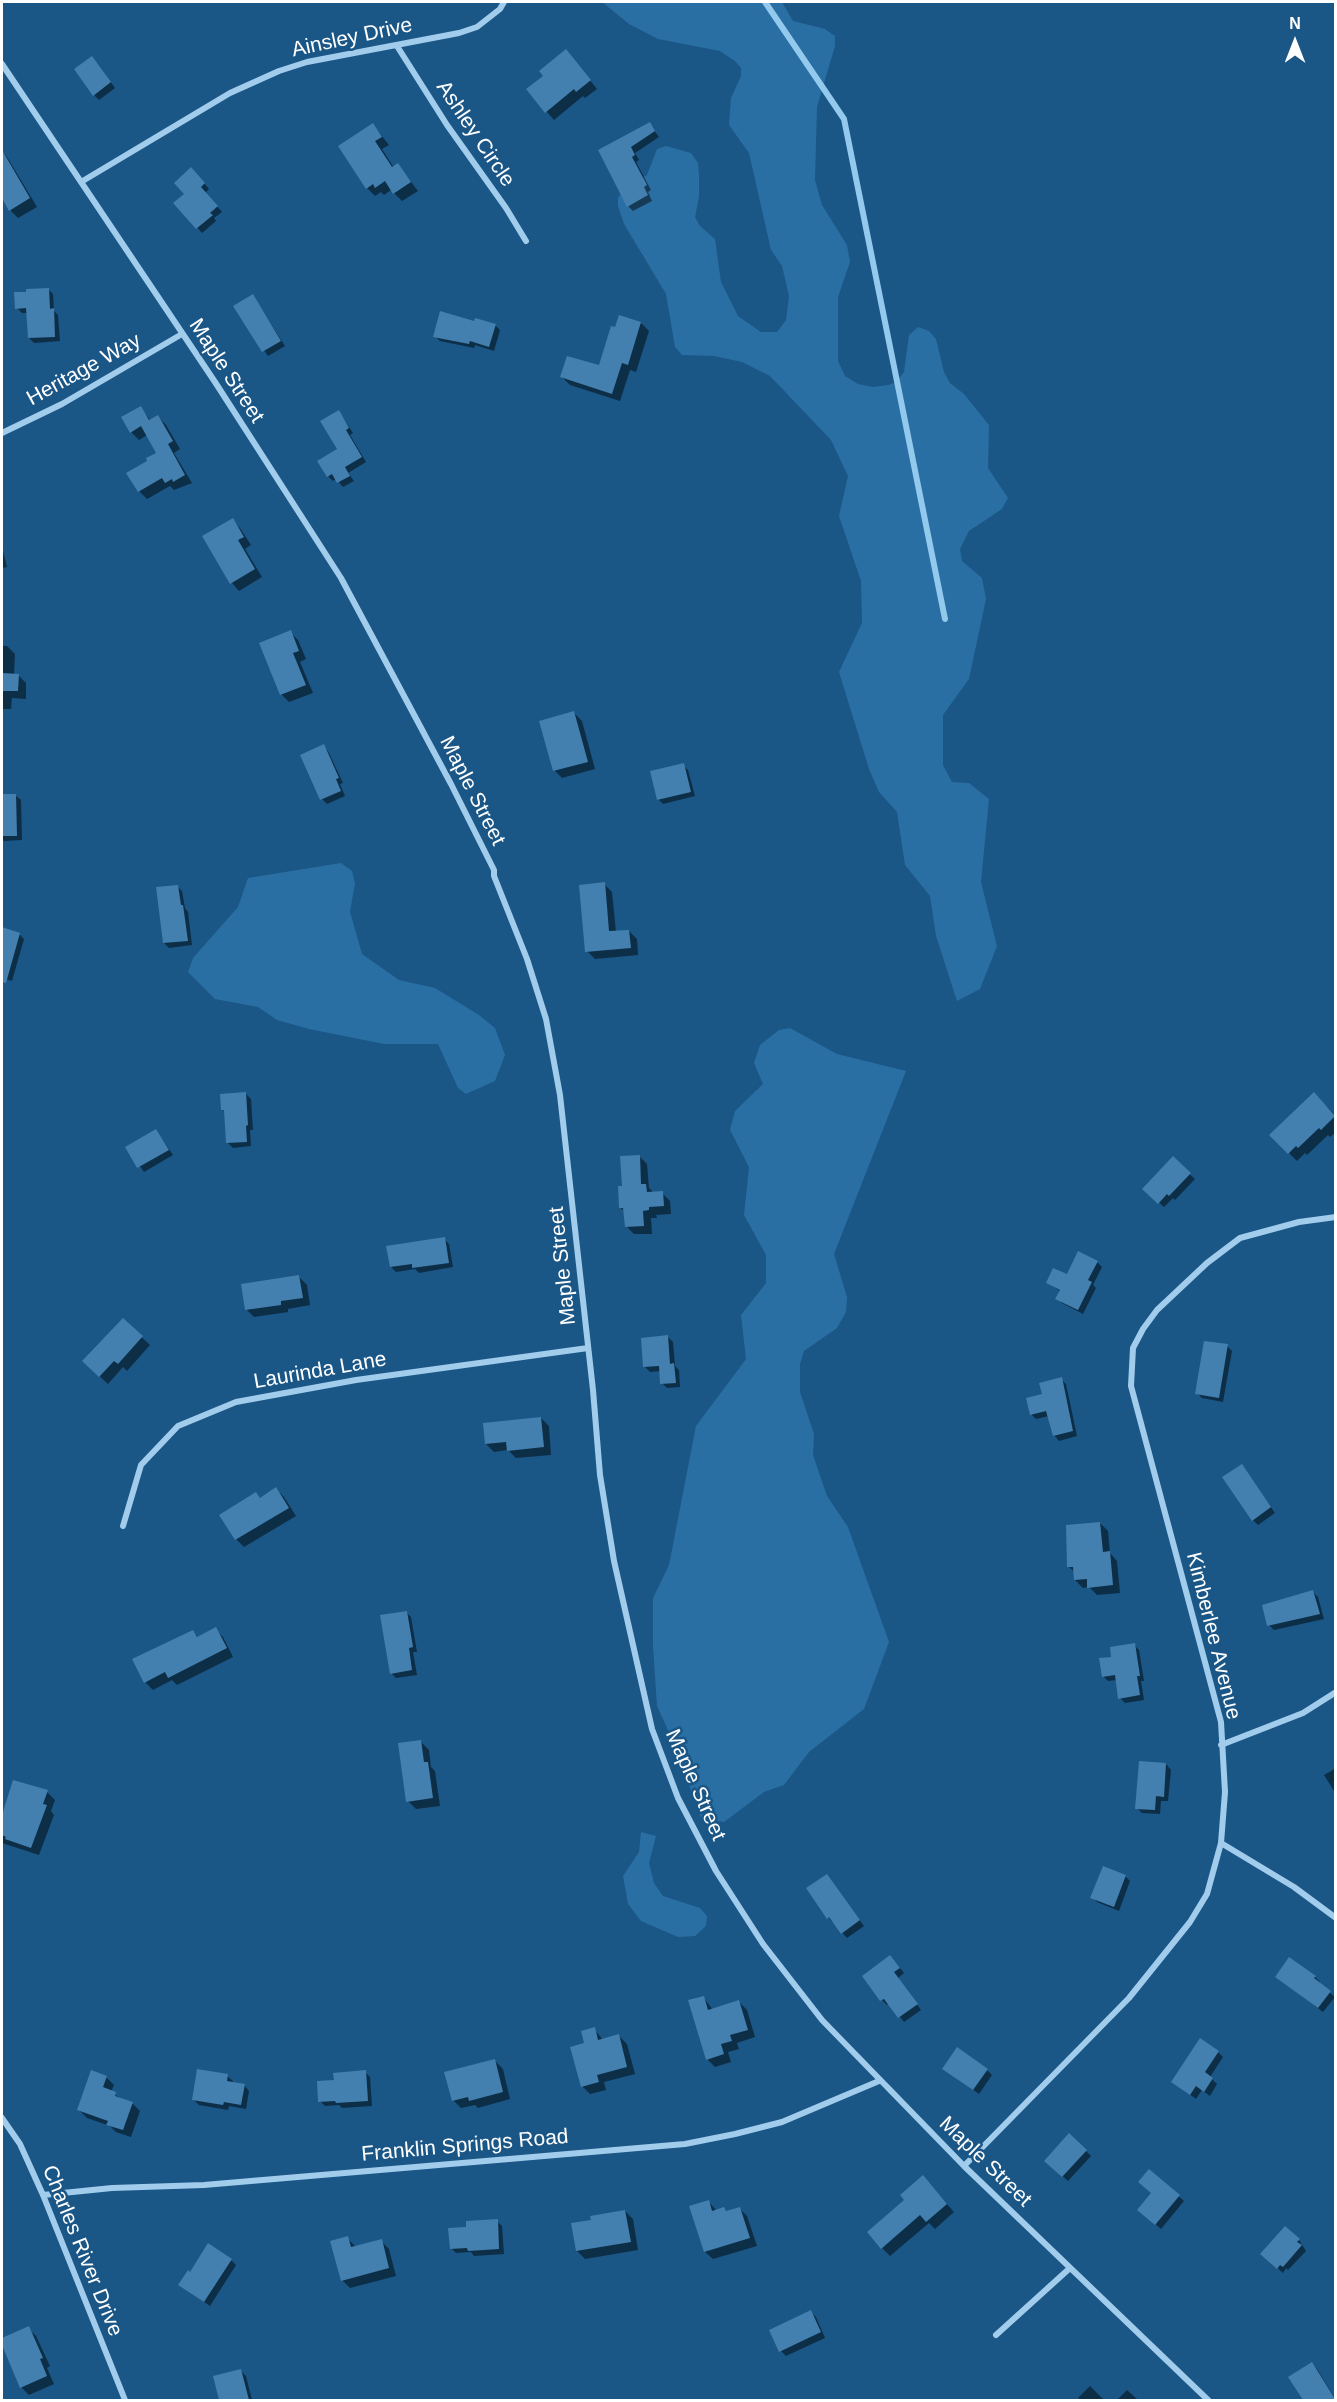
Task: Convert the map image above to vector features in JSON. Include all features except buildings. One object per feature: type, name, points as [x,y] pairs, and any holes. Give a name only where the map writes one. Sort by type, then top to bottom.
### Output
[{"type":"street","name":"Ainsley Drive","points":[[81,182],[230,93],[279,71],[308,62],[459,33],[477,27],[500,9],[504,2]]},
{"type":"street","name":"Ashley Circle","points":[[397,46],[447,125],[506,208],[526,241]]},
{"type":"street","name":"Maple Street","points":[[2,64],[215,382],[340,578],[452,784],[494,870],[494,876],[527,959],[546,1019],[560,1095],[600,1475],[614,1561],[652,1729],[678,1798],[716,1871],[763,1944],[822,2020],[963,2166],[1208,2400]]},
{"type":"street","name":"Heritage Way","points":[[2,433],[62,404],[182,334]]},
{"type":"street","name":"Kimberlee Avenue","points":[[963,2166],[1129,1998],[1190,1922],[1207,1894],[1221,1843],[1226,1792],[1221,1722],[1131,1386],[1133,1348],[1157,1310],[1207,1263],[1240,1238],[1299,1222],[1335,1218]]},
{"type":"street","name":"Laurinda Lane","points":[[123,1526],[141,1465],[178,1426],[236,1402],[356,1380],[588,1348]]},
{"type":"street","points":[[1221,1745],[1303,1713],[1335,1692]]},
{"type":"street","points":[[1221,1843],[1294,1887],[1335,1918]]},
{"type":"street","name":"Franklin Springs Road","points":[[43,2195],[112,2188],[204,2185],[685,2144],[782,2122],[879,2080]]},
{"type":"street","name":"Charles River Drive","points":[[2,2118],[20,2144],[43,2195],[125,2400]]},
{"type":"street","points":[[996,2335],[1070,2268]]},
{"type":"shaded area","points":[[602,2],[782,2],[793,21],[825,29],[835,36],[835,46],[817,107],[815,180],[822,205],[847,245],[850,262],[838,297],[838,361],[845,376],[858,384],[873,387],[888,385],[896,382],[904,372],[909,335],[918,327],[929,331],[936,339],[944,372],[950,383],[964,394],[989,425],[988,468],[1008,498],[1002,509],[969,531],[960,549],[962,561],[982,578],[986,599],[969,679],[943,715],[943,765],[952,782],[969,783],[989,799],[981,882],[997,946],[980,989],[957,1001],[936,936],[930,896],[905,865],[897,812],[879,792],[869,769],[839,672],[862,623],[861,581],[839,516],[848,476],[831,440],[770,376],[742,362],[714,356],[682,355],[675,347],[666,294],[624,224],[618,206],[618,198],[624,188],[647,175],[657,149],[666,146],[691,153],[698,163],[699,176],[699,197],[695,217],[700,226],[715,239],[721,282],[738,316],[761,332],[777,332],[786,320],[789,296],[782,266],[771,250],[749,153],[729,125],[731,98],[741,76],[741,68],[720,51],[658,39],[629,24]]},
{"type":"shaded area","points":[[341,863],[352,871],[355,883],[350,912],[362,954],[399,980],[435,988],[479,1015],[495,1028],[505,1055],[495,1081],[466,1094],[458,1088],[438,1044],[384,1044],[277,1020],[258,1007],[215,999],[188,972],[193,958],[238,907],[248,878]]},
{"type":"shaded area","points":[[790,1028],[837,1054],[906,1071],[834,1254],[847,1297],[846,1312],[837,1328],[804,1351],[800,1364],[800,1392],[814,1434],[813,1455],[827,1496],[848,1527],[889,1642],[864,1709],[809,1752],[784,1785],[764,1792],[724,1822],[701,1818],[673,1741],[657,1706],[653,1598],[669,1565],[696,1426],[746,1359],[741,1315],[766,1283],[766,1255],[744,1215],[749,1167],[730,1130],[735,1111],[763,1084],[754,1063],[760,1045],[779,1030]]},
{"type":"shaded area","points":[[641,1832],[656,1836],[649,1863],[654,1883],[663,1896],[700,1908],[707,1916],[706,1926],[695,1936],[678,1937],[641,1921],[628,1904],[623,1876],[639,1852]]},
{"type":"waterway","points":[[765,2],[844,119],[945,619]]}]
